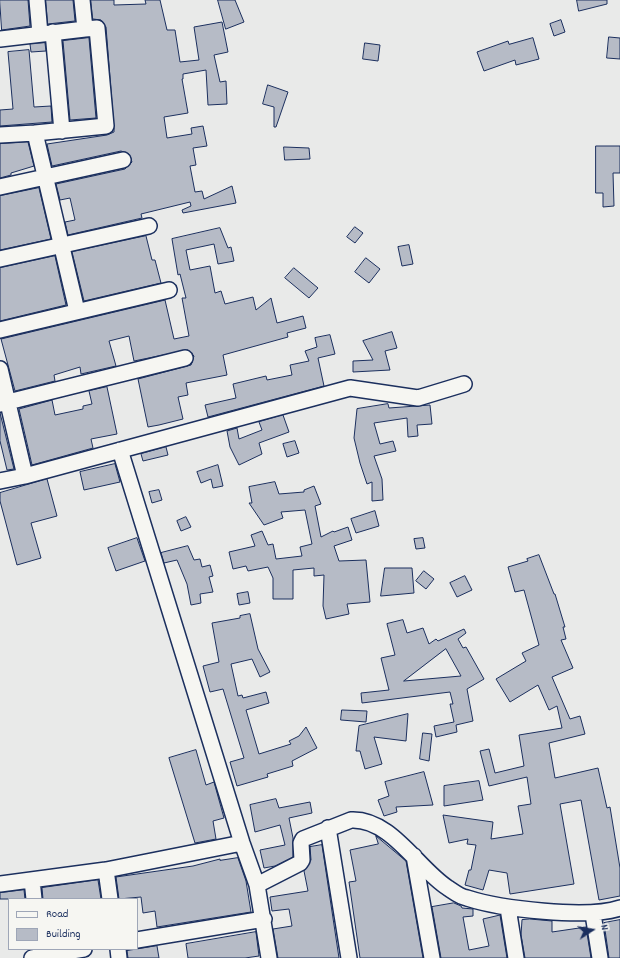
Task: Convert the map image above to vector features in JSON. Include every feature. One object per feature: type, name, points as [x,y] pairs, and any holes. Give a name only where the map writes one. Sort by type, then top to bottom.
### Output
[{"type":"street","points":[[37,0],[46,33],[62,131]]},
{"type":"street","points":[[82,0],[85,29]]},
{"type":"street","points":[[0,39],[97,28],[106,126],[62,131],[0,135]]},
{"type":"street","points":[[34,133],[46,176],[77,311]]},
{"type":"street","points":[[0,187],[123,160]]},
{"type":"street","points":[[0,259],[149,226]]},
{"type":"street","points":[[0,330],[169,290]]},
{"type":"street","points":[[4,403],[185,358]]},
{"type":"street","points":[[0,369],[4,403],[25,476]]},
{"type":"street","points":[[0,481],[25,476],[350,388],[418,398],[464,384]]},
{"type":"street","points":[[120,450],[242,844],[257,885],[264,919],[269,958]]},
{"type":"street","points":[[257,885],[300,863],[302,860],[303,839],[351,820],[366,821],[389,835],[414,856],[433,877],[465,898],[508,908],[593,914],[620,908]]},
{"type":"street","points":[[328,828],[349,958]]},
{"type":"street","points":[[0,884],[106,870],[242,844]]},
{"type":"street","points":[[414,856],[432,958]]},
{"type":"street","points":[[106,870],[110,898]]},
{"type":"street","points":[[32,880],[34,898]]},
{"type":"street","points":[[508,908],[516,958]]},
{"type":"street","points":[[593,914],[600,958]]},
{"type":"street","points":[[138,940],[264,919]]},
{"type":"street","points":[[39,955],[76,950]]},
{"type":"building","points":[[0,0],[28,0],[30,26],[2,30]]},
{"type":"building","points":[[46,0],[73,0],[75,21],[48,24]]},
{"type":"building","points":[[91,0],[114,0],[114,5],[146,4],[145,0],[160,0],[167,30],[175,30],[180,62],[199,60],[194,27],[222,22],[228,52],[214,55],[220,82],[226,81],[227,104],[208,105],[206,70],[183,74],[182,79],[188,113],[164,117],[167,138],[192,134],[191,128],[203,126],[207,146],[193,148],[196,165],[190,166],[195,192],[202,191],[204,199],[232,186],[236,203],[183,213],[182,210],[191,206],[190,202],[141,214],[142,218],[68,235],[65,222],[75,220],[70,198],[60,200],[56,184],[125,169],[132,162],[129,154],[121,151],[52,166],[47,144],[107,135],[114,132],[106,27],[101,20],[93,19]]},
{"type":"building","points":[[218,0],[235,0],[244,22],[226,29]]},
{"type":"building","points":[[577,0],[607,0],[607,4],[579,11]]},
{"type":"building","points":[[561,20],[565,32],[554,36],[550,24]]},
{"type":"building","points":[[609,37],[620,38],[620,59],[607,58]]},
{"type":"building","points":[[89,38],[96,118],[70,120],[63,41]]},
{"type":"building","points":[[533,38],[539,59],[516,65],[515,60],[484,71],[477,52],[508,41],[509,44]]},
{"type":"building","points":[[45,43],[46,51],[31,52],[30,44]]},
{"type":"building","points":[[365,43],[380,45],[378,61],[363,59]]},
{"type":"building","points":[[29,50],[34,107],[51,106],[52,122],[0,126],[0,110],[13,109],[8,52]]},
{"type":"building","points":[[268,85],[288,92],[276,127],[274,127],[274,107],[263,104]]},
{"type":"building","points":[[28,142],[34,166],[0,178],[0,144]]},
{"type":"building","points":[[596,146],[620,146],[620,173],[613,173],[614,206],[603,207],[603,193],[596,193]]},
{"type":"building","points":[[284,147],[309,148],[310,159],[285,160]]},
{"type":"building","points":[[39,188],[51,239],[0,250],[0,196]]},
{"type":"building","points":[[355,227],[363,233],[355,243],[347,237]]},
{"type":"building","points":[[220,228],[228,248],[231,247],[234,261],[218,264],[214,244],[186,250],[190,270],[210,266],[215,293],[221,291],[225,304],[253,297],[256,310],[271,298],[277,323],[303,316],[306,328],[287,333],[288,337],[223,355],[227,375],[186,383],[188,395],[178,397],[183,419],[159,425],[148,427],[138,379],[191,365],[194,356],[188,350],[134,361],[129,336],[109,341],[116,366],[81,374],[80,367],[54,375],[55,381],[15,391],[1,339],[165,300],[174,339],[189,336],[182,298],[186,298],[180,274],[178,275],[172,239]]},
{"type":"building","points":[[146,236],[152,260],[155,260],[161,283],[84,301],[72,252]]},
{"type":"building","points":[[409,245],[413,264],[402,266],[398,247]]},
{"type":"building","points":[[55,256],[66,305],[0,321],[0,268]]},
{"type":"building","points":[[366,258],[380,269],[369,283],[355,272]]},
{"type":"building","points":[[294,268],[318,288],[309,298],[285,278]]},
{"type":"building","points":[[392,332],[397,348],[385,351],[390,370],[353,372],[353,361],[373,360],[363,341]]},
{"type":"building","points":[[330,335],[335,354],[318,358],[324,386],[208,417],[205,405],[236,398],[233,384],[266,376],[267,380],[292,375],[290,365],[309,361],[305,351],[317,347],[315,338]]},
{"type":"building","points":[[107,387],[117,434],[91,439],[93,448],[32,465],[19,409],[52,400],[55,415],[83,409],[83,406],[92,404],[89,391]]},
{"type":"building","points":[[388,404],[389,408],[430,405],[432,424],[417,425],[418,436],[408,437],[407,418],[374,423],[380,444],[393,441],[396,451],[374,456],[382,479],[383,500],[372,501],[372,482],[367,484],[354,438],[357,409]]},
{"type":"building","points":[[0,413],[14,469],[7,470],[0,441]]},
{"type":"building","points":[[283,415],[289,432],[259,443],[262,454],[239,465],[230,447],[227,431],[237,428],[239,439],[262,430],[259,422]]},
{"type":"building","points":[[295,441],[299,453],[287,457],[283,444]]},
{"type":"building","points":[[166,447],[168,455],[143,461],[141,454]]},
{"type":"building","points":[[115,464],[120,482],[84,490],[80,472]]},
{"type":"building","points":[[218,465],[223,486],[213,488],[211,479],[201,483],[197,472]]},
{"type":"building","points":[[47,479],[57,516],[31,523],[41,558],[17,565],[0,501],[0,493]]},
{"type":"building","points":[[275,482],[279,494],[304,492],[304,490],[314,486],[321,504],[315,506],[321,537],[333,531],[334,532],[348,527],[352,540],[334,546],[339,561],[366,560],[370,602],[347,604],[349,614],[326,619],[323,606],[324,575],[314,576],[314,568],[293,570],[293,599],[273,599],[273,578],[268,567],[248,571],[246,566],[233,569],[229,552],[255,546],[251,535],[262,531],[268,545],[273,544],[276,559],[302,556],[300,547],[312,544],[305,510],[281,512],[283,518],[264,525],[249,503],[252,503],[249,487]]},
{"type":"building","points":[[159,490],[162,500],[152,503],[149,492]]},
{"type":"building","points":[[375,511],[379,526],[356,533],[351,519]]},
{"type":"building","points":[[186,517],[191,527],[181,531],[177,521]]},
{"type":"building","points":[[137,538],[145,561],[116,571],[108,548]]},
{"type":"building","points":[[423,538],[425,548],[416,549],[414,539]]},
{"type":"building","points":[[188,546],[194,560],[200,559],[202,567],[210,565],[213,576],[209,577],[213,592],[200,594],[201,603],[191,605],[187,584],[177,560],[164,563],[161,553]]},
{"type":"building","points":[[539,555],[555,594],[565,627],[563,627],[566,639],[561,640],[573,668],[552,677],[570,719],[580,716],[585,734],[549,743],[555,778],[598,768],[607,808],[610,807],[620,868],[620,896],[599,900],[581,800],[560,804],[574,884],[510,894],[507,873],[489,870],[483,890],[465,885],[469,870],[471,870],[476,845],[467,844],[468,839],[449,843],[443,815],[493,822],[491,839],[523,834],[518,806],[531,804],[527,777],[489,786],[480,751],[489,749],[495,773],[524,766],[519,735],[562,728],[557,706],[549,710],[538,685],[510,702],[496,679],[526,661],[522,653],[539,645],[524,590],[515,592],[508,567],[528,561],[527,559]]},
{"type":"building","points":[[385,568],[412,568],[414,593],[381,596]]},
{"type":"building","points":[[424,571],[434,579],[426,589],[416,581]]},
{"type":"building","points":[[465,576],[472,590],[457,597],[450,583]]},
{"type":"building","points":[[248,592],[250,603],[239,605],[237,594]]},
{"type":"building","points":[[250,614],[258,649],[270,672],[260,677],[252,659],[231,664],[238,696],[242,695],[243,698],[266,692],[269,703],[246,710],[259,754],[291,744],[289,741],[299,736],[306,727],[317,748],[292,761],[293,766],[267,774],[268,777],[237,786],[230,762],[244,758],[223,689],[210,692],[203,666],[219,662],[212,623],[240,618],[240,616]]},
{"type":"building","points":[[403,620],[407,633],[423,628],[429,644],[436,639],[438,641],[464,629],[466,633],[458,639],[463,648],[466,647],[484,679],[467,689],[473,721],[456,725],[457,732],[436,737],[434,726],[454,722],[450,704],[453,704],[450,692],[362,703],[361,693],[389,690],[381,658],[395,655],[387,624]],"holes":[[[446,649],[461,676],[404,681]]]},
{"type":"building","points":[[342,710],[367,711],[366,722],[341,720]]},
{"type":"building","points":[[408,714],[406,741],[374,737],[382,764],[365,769],[360,751],[356,751],[359,726]]},
{"type":"building","points":[[423,733],[432,734],[429,761],[420,759]]},
{"type":"building","points":[[196,750],[206,785],[214,782],[224,818],[213,821],[216,839],[195,843],[169,758]]},
{"type":"building","points":[[424,772],[433,805],[396,807],[397,812],[384,816],[378,800],[389,796],[385,782]]},
{"type":"building","points":[[479,781],[483,800],[444,806],[444,786]]},
{"type":"building","points":[[276,799],[279,808],[310,802],[312,813],[289,818],[293,838],[293,857],[275,866],[264,868],[260,850],[285,845],[280,825],[255,832],[250,805]]},
{"type":"building","points":[[376,836],[406,861],[423,958],[360,958],[349,882],[356,881],[350,850],[378,844]]},
{"type":"building","points":[[322,845],[339,958],[278,958],[273,929],[292,926],[289,909],[272,911],[270,897],[308,891],[304,871],[311,860],[310,847]]},
{"type":"building","points":[[238,858],[246,881],[251,912],[157,927],[155,911],[143,913],[141,897],[119,898],[116,877],[193,866]]},
{"type":"building","points":[[98,880],[101,898],[43,898],[42,888]]},
{"type":"building","points":[[24,890],[25,898],[0,899],[0,893]]},
{"type":"building","points":[[454,903],[462,908],[473,909],[473,916],[463,917],[469,950],[489,946],[483,919],[500,915],[507,958],[441,958],[432,907]]},
{"type":"building","points":[[530,919],[552,921],[552,932],[586,927],[591,958],[525,958],[521,935],[522,920]]},
{"type":"building","points":[[620,920],[620,958],[609,958],[604,923]]},
{"type":"building","points":[[256,932],[259,956],[245,958],[188,958],[186,944]]},
{"type":"building","points":[[157,946],[159,958],[128,958],[127,951]]}]
